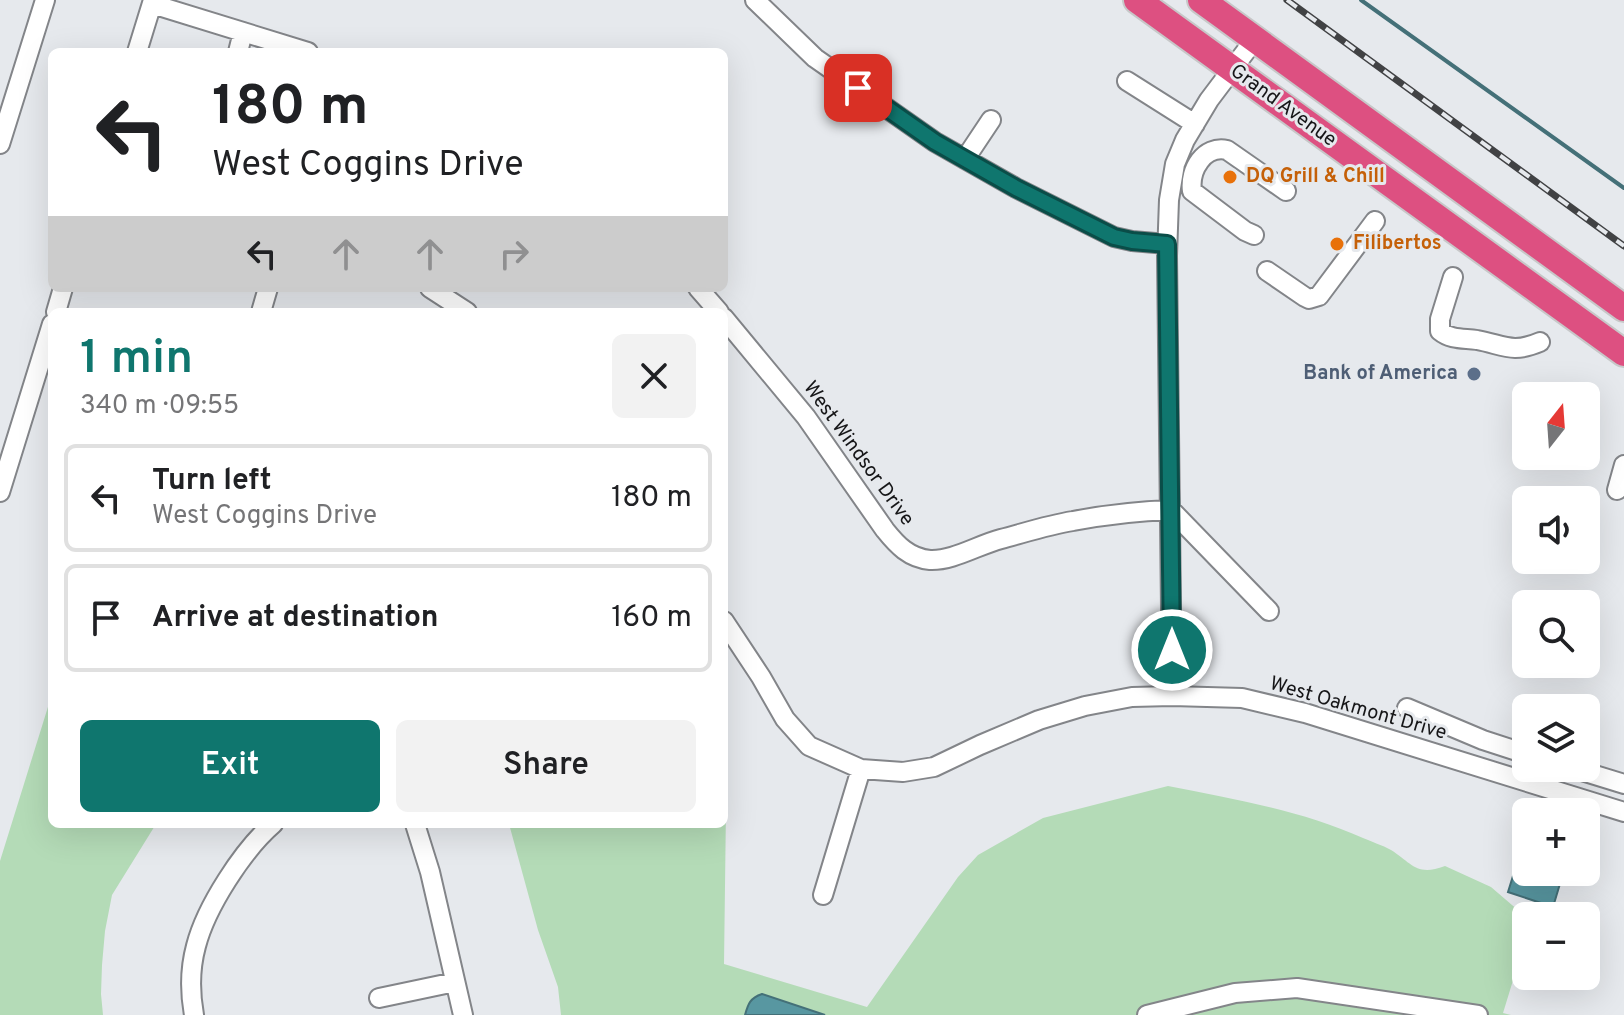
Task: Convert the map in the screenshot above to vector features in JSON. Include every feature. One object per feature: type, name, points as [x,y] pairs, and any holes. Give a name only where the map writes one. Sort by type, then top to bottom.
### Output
[{"type":"highway","name":"Grand Avenue","points":[[1137,0],[1624,353]]},
{"type":"highway","name":"Grand Avenue","points":[[1201,0],[1624,308]]},
{"type":"street","points":[[0,144],[45,0]]},
{"type":"street","points":[[755,0],[815,58],[935,142],[1016,188],[1114,237],[1167,244]]},
{"type":"street","points":[[138,48],[152,2],[295,48]]},
{"type":"street","points":[[239,48],[243,32]]},
{"type":"street","points":[[1172,696],[1167,244],[1170,188],[1175,164],[1195,124],[1255,39]]},
{"type":"street","points":[[1127,81],[1195,124]]},
{"type":"street","points":[[965,159],[991,120]]},
{"type":"street","points":[[1254,235],[1192,191],[1192,178],[1200,160],[1212,150],[1227,150],[1286,191]]},
{"type":"street","points":[[1267,271],[1300,295],[1314,298],[1322,292],[1375,221]]},
{"type":"street","points":[[1453,277],[1440,319],[1440,331],[1444,335],[1478,340],[1502,348],[1527,348],[1540,342]]},
{"type":"street","points":[[436,292],[461,308]]},
{"type":"street","points":[[702,292],[716,308]]},
{"type":"street","name":"West Windsor Drive","points":[[728,323],[806,417],[885,530],[898,546],[914,556],[931,560],[950,556],[1070,521],[1171,510]]},
{"type":"street","points":[[0,492],[48,337]]},
{"type":"street","points":[[1617,490],[1624,465]]},
{"type":"street","points":[[1171,510],[1269,611]]},
{"type":"street","name":"West Oakmont Drive","points":[[728,627],[785,719],[809,746],[861,769],[903,772],[934,767],[1039,720],[1085,706],[1132,697],[1242,698],[1305,713],[1624,812]]},
{"type":"street","points":[[1407,708],[1512,749]]},
{"type":"street","points":[[823,895],[861,769]]},
{"type":"street","points":[[1600,777],[1624,784]]},
{"type":"street","points":[[194,1015],[192,965],[196,943],[233,870],[270,828]]},
{"type":"street","points":[[416,828],[430,872],[463,1015]]},
{"type":"street","points":[[379,998],[455,982]]},
{"type":"street","points":[[1147,1015],[1235,993],[1297,988],[1478,1015]]},
{"type":"green space","points":[[48,707],[48,828],[154,828],[112,895],[102,965],[103,1015],[0,1015],[0,861]]},
{"type":"green space","points":[[1168,786],[1267,806],[1316,820],[1388,848],[1421,869],[1445,866],[1491,887],[1512,905],[1512,984],[1503,1013],[1511,1015],[561,1015],[558,987],[538,930],[510,828],[726,828],[724,964],[867,1007],[958,877],[978,855],[1043,818]]},
{"type":"water","points":[[1512,879],[1512,886],[1559,886],[1554,902],[1538,902],[1508,892]]},
{"type":"water","points":[[762,994],[825,1015],[745,1015],[750,1002]]},
{"type":"waterway","points":[[1361,0],[1624,188]]},
{"type":"railway","points":[[1287,0],[1624,246]]},
{"type":"place","name":"DQ Grill & Chill","points":[[1230,177]]},
{"type":"place","name":"Filibertos","points":[[1337,244]]},
{"type":"place","name":"Bank of America","points":[[1474,374]]},
{"type":"route","points":[[858,88],[935,142],[1016,188],[1114,237],[1167,244],[1172,650]]}]
